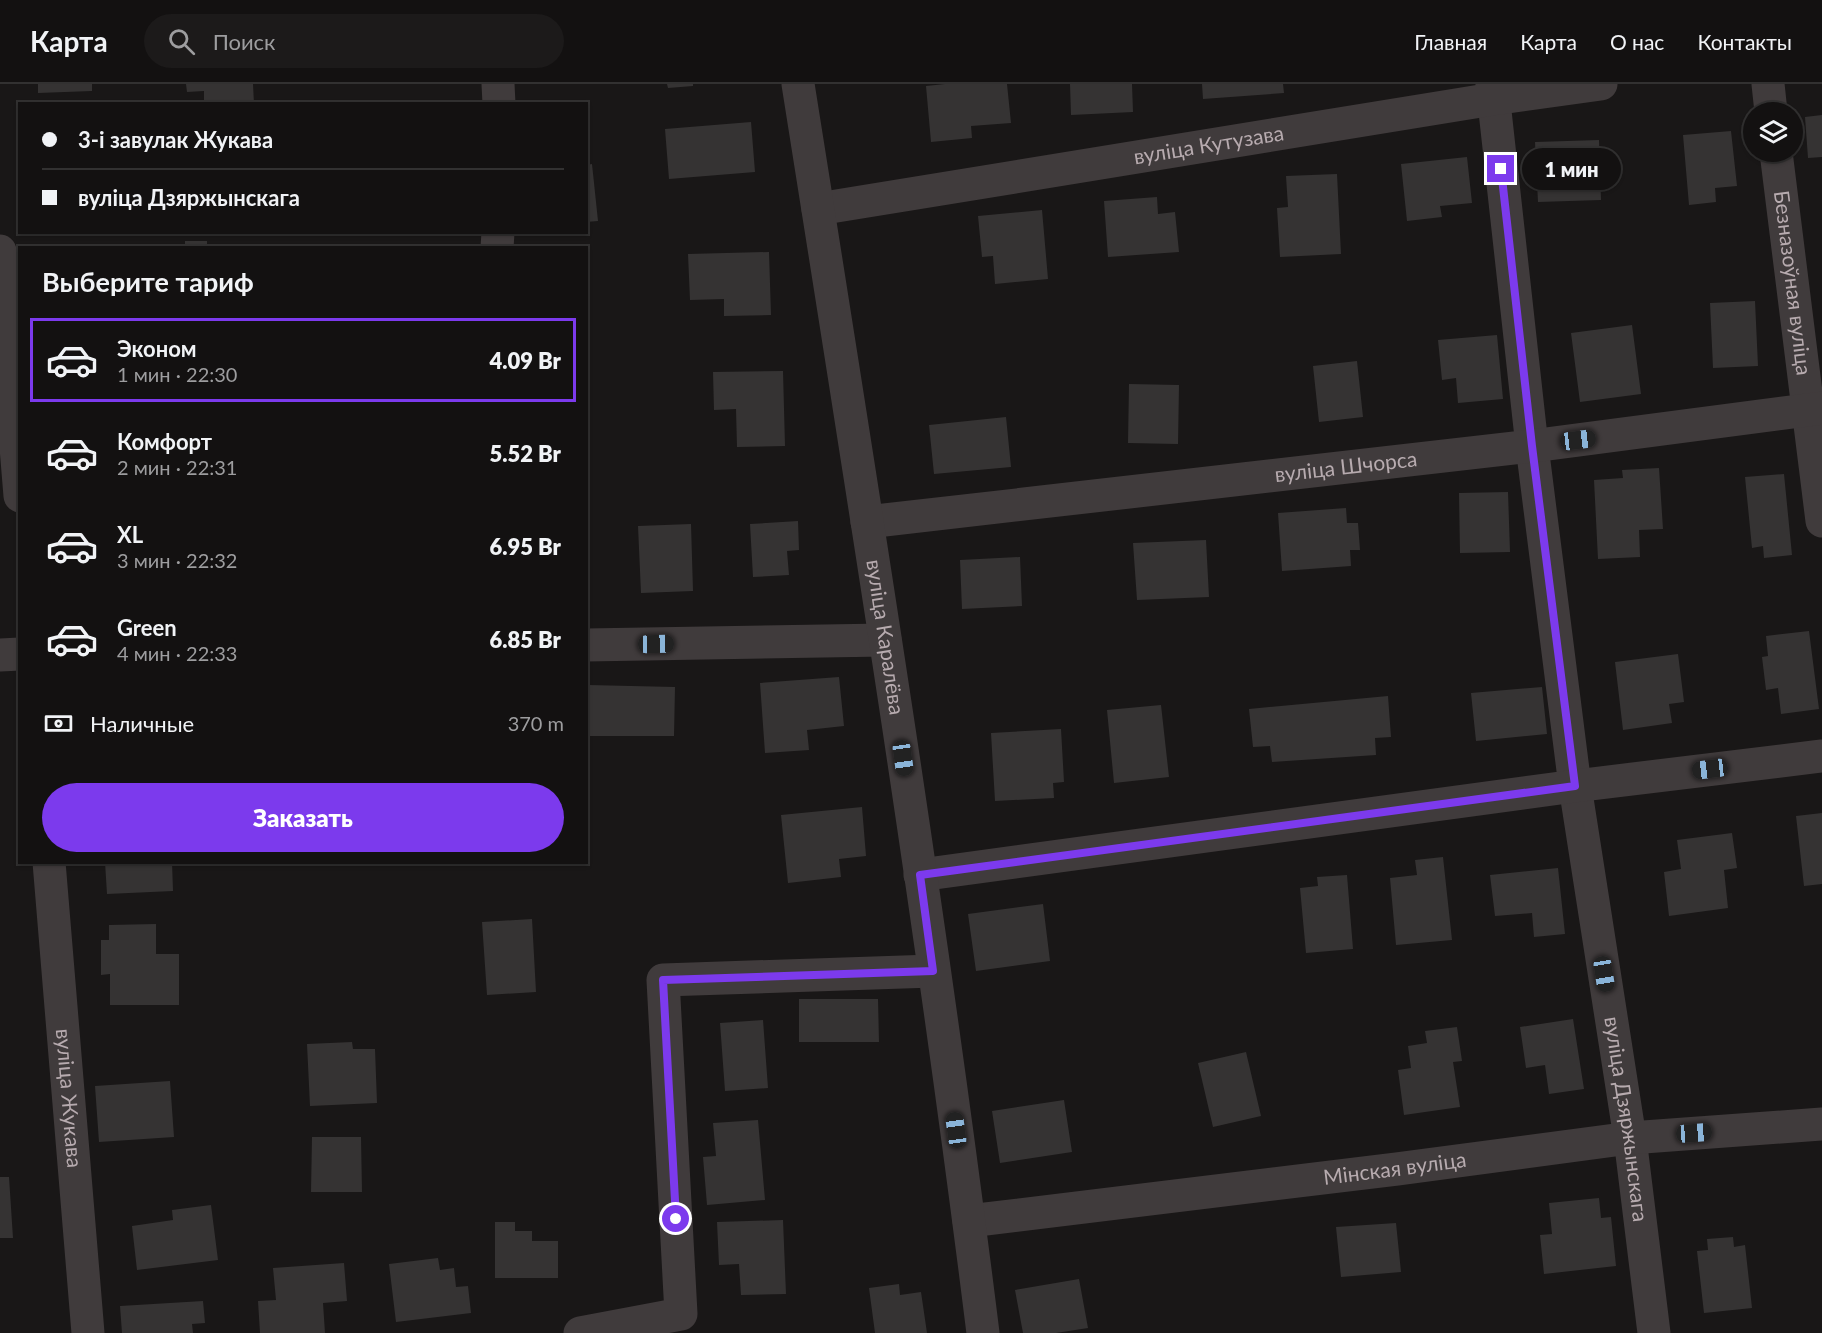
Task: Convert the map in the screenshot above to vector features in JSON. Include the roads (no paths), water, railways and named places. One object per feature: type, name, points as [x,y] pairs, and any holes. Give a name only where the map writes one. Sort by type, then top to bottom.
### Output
[{"type":"street","points":[[498,84],[499,102]]},
{"type":"street","name":"вуліца Каралёва","points":[[798,84],[920,875],[983,1333]]},
{"type":"street","name":"вуліца Кутузава","points":[[818,209],[1492,92],[1601,84]]},
{"type":"street","points":[[1768,84],[1770,102]]},
{"type":"street","name":"вуліца Дзяржынскага","points":[[1492,92],[1532,446],[1575,786],[1630,1138],[1654,1333]]},
{"type":"street","name":"Безназоўная вуліца","points":[[1777,162],[1814,409],[1822,521]]},
{"type":"street","points":[[0,251],[14,361],[18,451]]},
{"type":"street","name":"вуліца Шчорса","points":[[867,522],[1532,446],[1814,409]]},
{"type":"street","points":[[588,645],[885,640]]},
{"type":"street","points":[[0,655],[18,654]]},
{"type":"street","points":[[920,875],[1575,786],[1822,756]]},
{"type":"street","name":"вуліца Жукава","points":[[49,864],[88,1333]]},
{"type":"street","points":[[580,1333],[681,1314],[663,980],[933,971]]},
{"type":"street","name":"Мінская вуліца","points":[[969,1221],[1630,1138],[1822,1124]]}]
